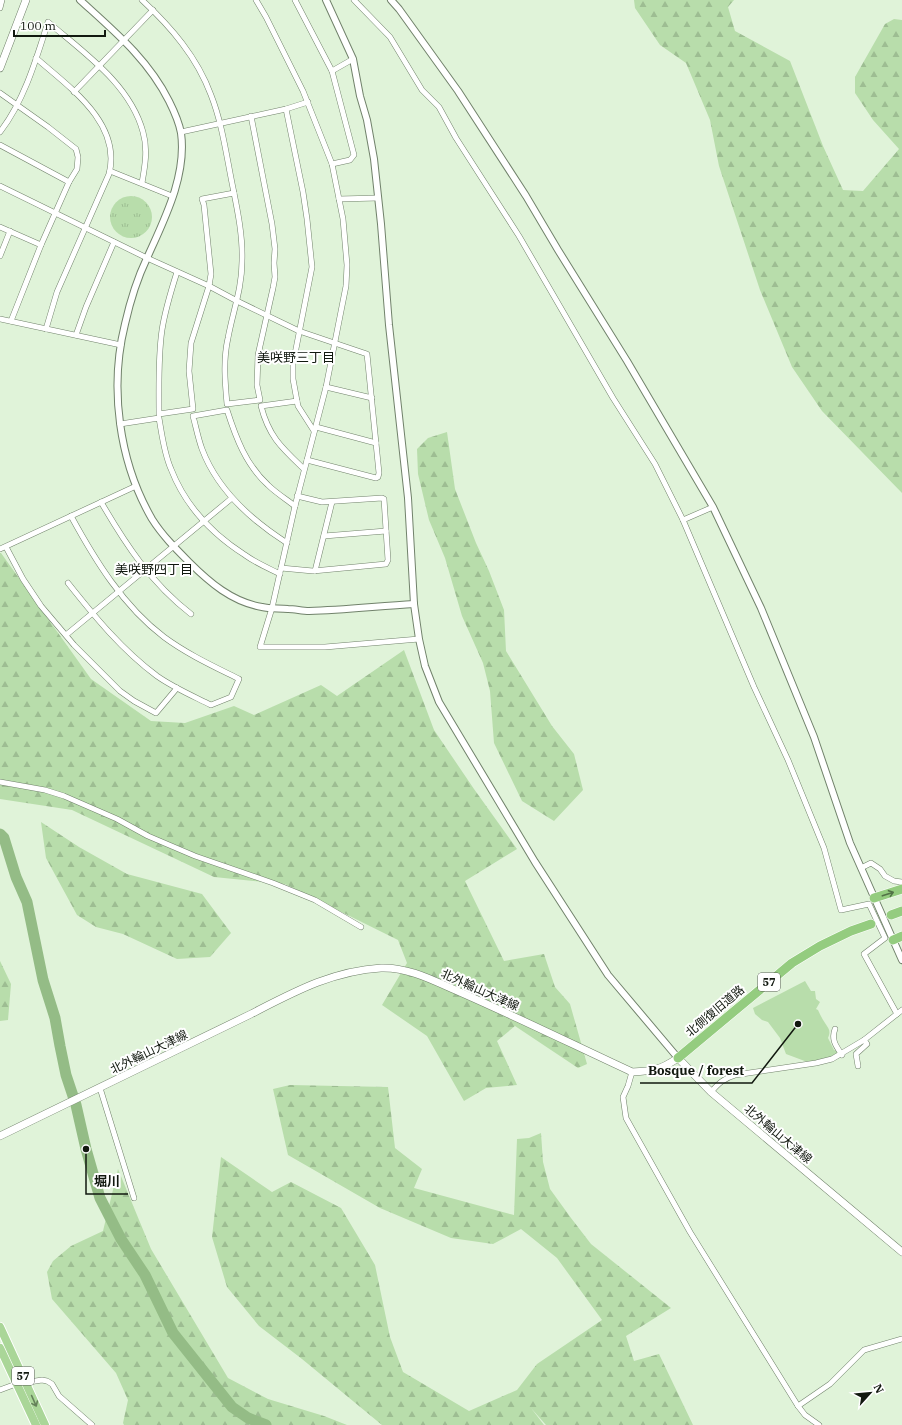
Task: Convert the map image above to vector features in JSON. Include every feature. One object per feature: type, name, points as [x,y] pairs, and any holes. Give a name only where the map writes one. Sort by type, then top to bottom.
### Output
[{"type":"highway","points":[[874,898],[902,889]]},
{"type":"highway","points":[[891,915],[902,911]]},
{"type":"highway","name":"北側復旧道路","points":[[678,1058],[792,963],[820,946],[851,931],[871,924]]},
{"type":"highway","points":[[893,940],[902,936]]},
{"type":"highway","name":"57","points":[[0,1328],[45,1425]]},
{"type":"highway","name":"57","points":[[0,1348],[36,1425]]},
{"type":"main road","points":[[0,68],[26,0]]},
{"type":"main road","name":"北外輪山大津線","points":[[0,1136],[292,993],[341,974],[382,968],[398,969],[416,973],[632,1072],[650,1072],[664,1068],[678,1058],[711,1092],[902,1252]]},
{"type":"street","points":[[0,8],[2,0]]},
{"type":"street","points":[[80,0],[124,40],[146,64],[160,83],[176,117],[181,132],[182,148],[178,178],[138,281],[125,324],[118,368],[117,389],[120,424],[128,461],[136,486],[152,519],[164,536],[205,578],[223,591],[241,601],[261,607],[308,611],[414,604]]},
{"type":"street","points":[[142,0],[179,39],[193,59],[211,94],[220,123],[234,193],[241,239],[242,261],[237,301],[225,355],[224,376],[227,410],[243,452],[254,469],[268,485],[295,506]]},
{"type":"street","points":[[256,0],[308,102],[332,164],[339,199],[347,265],[346,286],[326,387],[297,496],[272,608],[260,646],[325,647],[419,639]]},
{"type":"street","points":[[295,0],[332,71],[354,155],[350,160],[332,164]]},
{"type":"street","points":[[326,0],[353,59],[374,159],[389,324],[408,498],[414,604],[425,666],[439,702],[535,862],[608,975],[678,1058]]},
{"type":"street","points":[[354,0],[390,37],[422,90],[442,113],[456,138],[519,236],[609,391],[655,464],[683,520],[754,687],[788,760],[824,848],[841,910],[869,904],[885,938],[864,954],[897,1014]]},
{"type":"street","points":[[390,0],[399,9],[458,91],[526,196],[631,368],[713,507],[761,608],[814,737],[837,808],[861,868],[902,960]]},
{"type":"street","points":[[74,92],[153,10]]},
{"type":"street","points":[[0,132],[17,106],[36,58],[48,22],[113,80],[125,95],[137,115],[144,132],[146,154],[142,183]]},
{"type":"street","points":[[36,58],[74,92],[96,115],[108,139],[110,156],[110,171],[57,292],[46,329]]},
{"type":"street","points":[[332,71],[353,59]]},
{"type":"street","points":[[0,93],[76,149],[78,157],[77,169],[69,182],[41,245],[10,321]]},
{"type":"street","points":[[181,132],[308,102]]},
{"type":"street","points":[[286,108],[308,219],[312,267],[293,364],[293,379],[296,401],[315,429],[376,443]]},
{"type":"street","points":[[251,116],[272,224],[275,249],[275,276],[258,354],[257,385],[265,419],[277,441],[281,447],[304,469]]},
{"type":"street","points":[[0,145],[69,182]]},
{"type":"street","points":[[110,171],[172,196]]},
{"type":"street","points":[[0,186],[147,258],[209,286],[299,331],[367,354],[379,473],[378,477],[376,478],[307,460]]},
{"type":"street","points":[[234,193],[202,198],[204,204],[211,274],[209,286],[191,343],[189,370],[193,416],[202,449],[215,475],[232,498],[266,530],[287,543]]},
{"type":"street","points":[[339,199],[378,198]]},
{"type":"street","points":[[0,227],[41,245]]},
{"type":"street","points":[[0,256],[10,231]]},
{"type":"street","points":[[76,335],[86,307],[114,242]]},
{"type":"street","points":[[177,272],[167,304],[159,358],[159,416],[170,468],[182,493],[204,522],[222,539],[246,556],[280,574]]},
{"type":"street","points":[[0,319],[121,345]]},
{"type":"street","points":[[326,387],[372,398]]},
{"type":"street","points":[[227,404],[260,400]]},
{"type":"street","points":[[261,406],[296,401]]},
{"type":"street","points":[[120,424],[193,409]]},
{"type":"street","points":[[193,416],[227,410]]},
{"type":"street","points":[[0,549],[136,486]]},
{"type":"street","points":[[281,568],[315,571],[386,564],[388,560],[384,498],[322,502],[297,496]]},
{"type":"street","points":[[66,635],[232,498]]},
{"type":"street","points":[[101,502],[130,550],[145,570],[176,602],[191,614]]},
{"type":"street","points":[[315,571],[332,502]]},
{"type":"street","points":[[683,520],[713,507]]},
{"type":"street","points":[[68,583],[115,638],[135,658],[158,676],[177,688],[211,705],[231,697],[239,679],[204,662],[164,637],[148,624],[101,566],[86,544],[71,516]]},
{"type":"street","points":[[324,536],[386,531]]},
{"type":"street","points":[[6,547],[23,579],[41,606],[74,645],[120,691],[134,701],[156,713],[177,688]]},
{"type":"street","points":[[0,782],[45,790],[64,796],[117,819],[148,836],[194,856],[273,883],[315,900],[361,928]]},
{"type":"street","points":[[861,868],[871,863],[880,869],[885,876],[894,881],[902,882]]},
{"type":"street","points":[[711,1092],[720,1082],[735,1075],[816,1063],[842,1055],[902,1010]]},
{"type":"street","points":[[835,1029],[833,1038],[834,1043],[842,1055]]},
{"type":"street","points":[[858,1066],[856,1054],[867,1044],[864,1040]]},
{"type":"street","points":[[632,1072],[628,1086],[622,1097],[626,1118],[690,1232],[798,1406],[805,1415],[820,1425]]},
{"type":"street","points":[[100,1088],[134,1198]]},
{"type":"street","points":[[798,1406],[830,1384],[864,1350],[902,1339]]},
{"type":"street","points":[[0,1390],[16,1384],[42,1380],[52,1384],[59,1396],[92,1425]]},
{"type":"green space","points":[[634,0],[734,0],[728,7],[735,31],[790,61],[823,146],[843,190],[863,191],[899,149],[873,120],[855,93],[855,77],[885,24],[894,19],[902,20],[902,493],[822,411],[792,367],[760,290],[719,166],[710,120],[686,63],[660,45],[635,8]]},
{"type":"green space","points":[[131,196],[146,202],[152,217],[146,232],[131,238],[116,232],[110,217],[116,202]]},
{"type":"green space","points":[[447,432],[455,489],[504,610],[506,651],[552,726],[574,754],[583,790],[554,821],[522,801],[494,743],[490,691],[483,663],[462,616],[445,558],[429,520],[418,474],[417,449],[428,438]]},
{"type":"green space","points":[[0,553],[91,679],[151,721],[185,723],[234,706],[254,715],[321,685],[337,696],[404,650],[434,730],[517,849],[465,881],[504,961],[544,954],[555,987],[570,1004],[587,1064],[578,1068],[515,1026],[497,1041],[517,1085],[486,1088],[464,1101],[427,1036],[382,1005],[407,963],[398,940],[285,884],[214,877],[72,810],[0,799]]},
{"type":"green space","points":[[41,822],[79,847],[127,874],[202,894],[231,933],[210,957],[177,959],[123,934],[96,927],[77,915],[46,858]]},
{"type":"green space","points":[[0,961],[11,984],[8,1020],[0,1021]]},
{"type":"green space","points":[[805,981],[811,991],[815,991],[816,999],[820,1002],[816,1009],[818,1010],[828,1029],[828,1038],[834,1050],[845,1054],[840,1058],[810,1063],[786,1054],[780,1038],[768,1022],[762,1020],[755,1014],[753,1008]]},
{"type":"green space","points":[[290,1085],[388,1087],[395,1148],[422,1169],[414,1188],[514,1215],[517,1139],[529,1138],[541,1133],[543,1162],[550,1189],[571,1218],[591,1244],[671,1308],[626,1336],[634,1361],[659,1354],[693,1425],[546,1425],[531,1408],[544,1425],[382,1425],[302,1359],[259,1326],[227,1287],[212,1237],[221,1157],[272,1192],[291,1182],[341,1208],[375,1265],[390,1337],[403,1372],[469,1411],[517,1390],[537,1364],[602,1320],[557,1258],[521,1229],[493,1244],[451,1238],[380,1208],[288,1155],[273,1089]]},
{"type":"green space","points":[[118,1169],[151,1249],[228,1378],[268,1399],[324,1416],[347,1425],[124,1425],[123,1423],[128,1400],[116,1373],[52,1299],[47,1272],[53,1261],[71,1246],[103,1231]]},
{"type":"waterway","points":[[0,834],[4,838],[16,877],[27,902],[43,980],[55,1018],[66,1075],[76,1105],[86,1149],[100,1198],[121,1239],[145,1275],[173,1333],[232,1407],[248,1418],[266,1425]]},
{"type":"place","name":"Bosque / forest","points":[[798,1024]]},
{"type":"place","name":"堀川","points":[[86,1149]]},
{"type":"district","name":"美咲野三丁目","points":[[296,357]]},
{"type":"district","name":"美咲野四丁目","points":[[154,569]]}]
